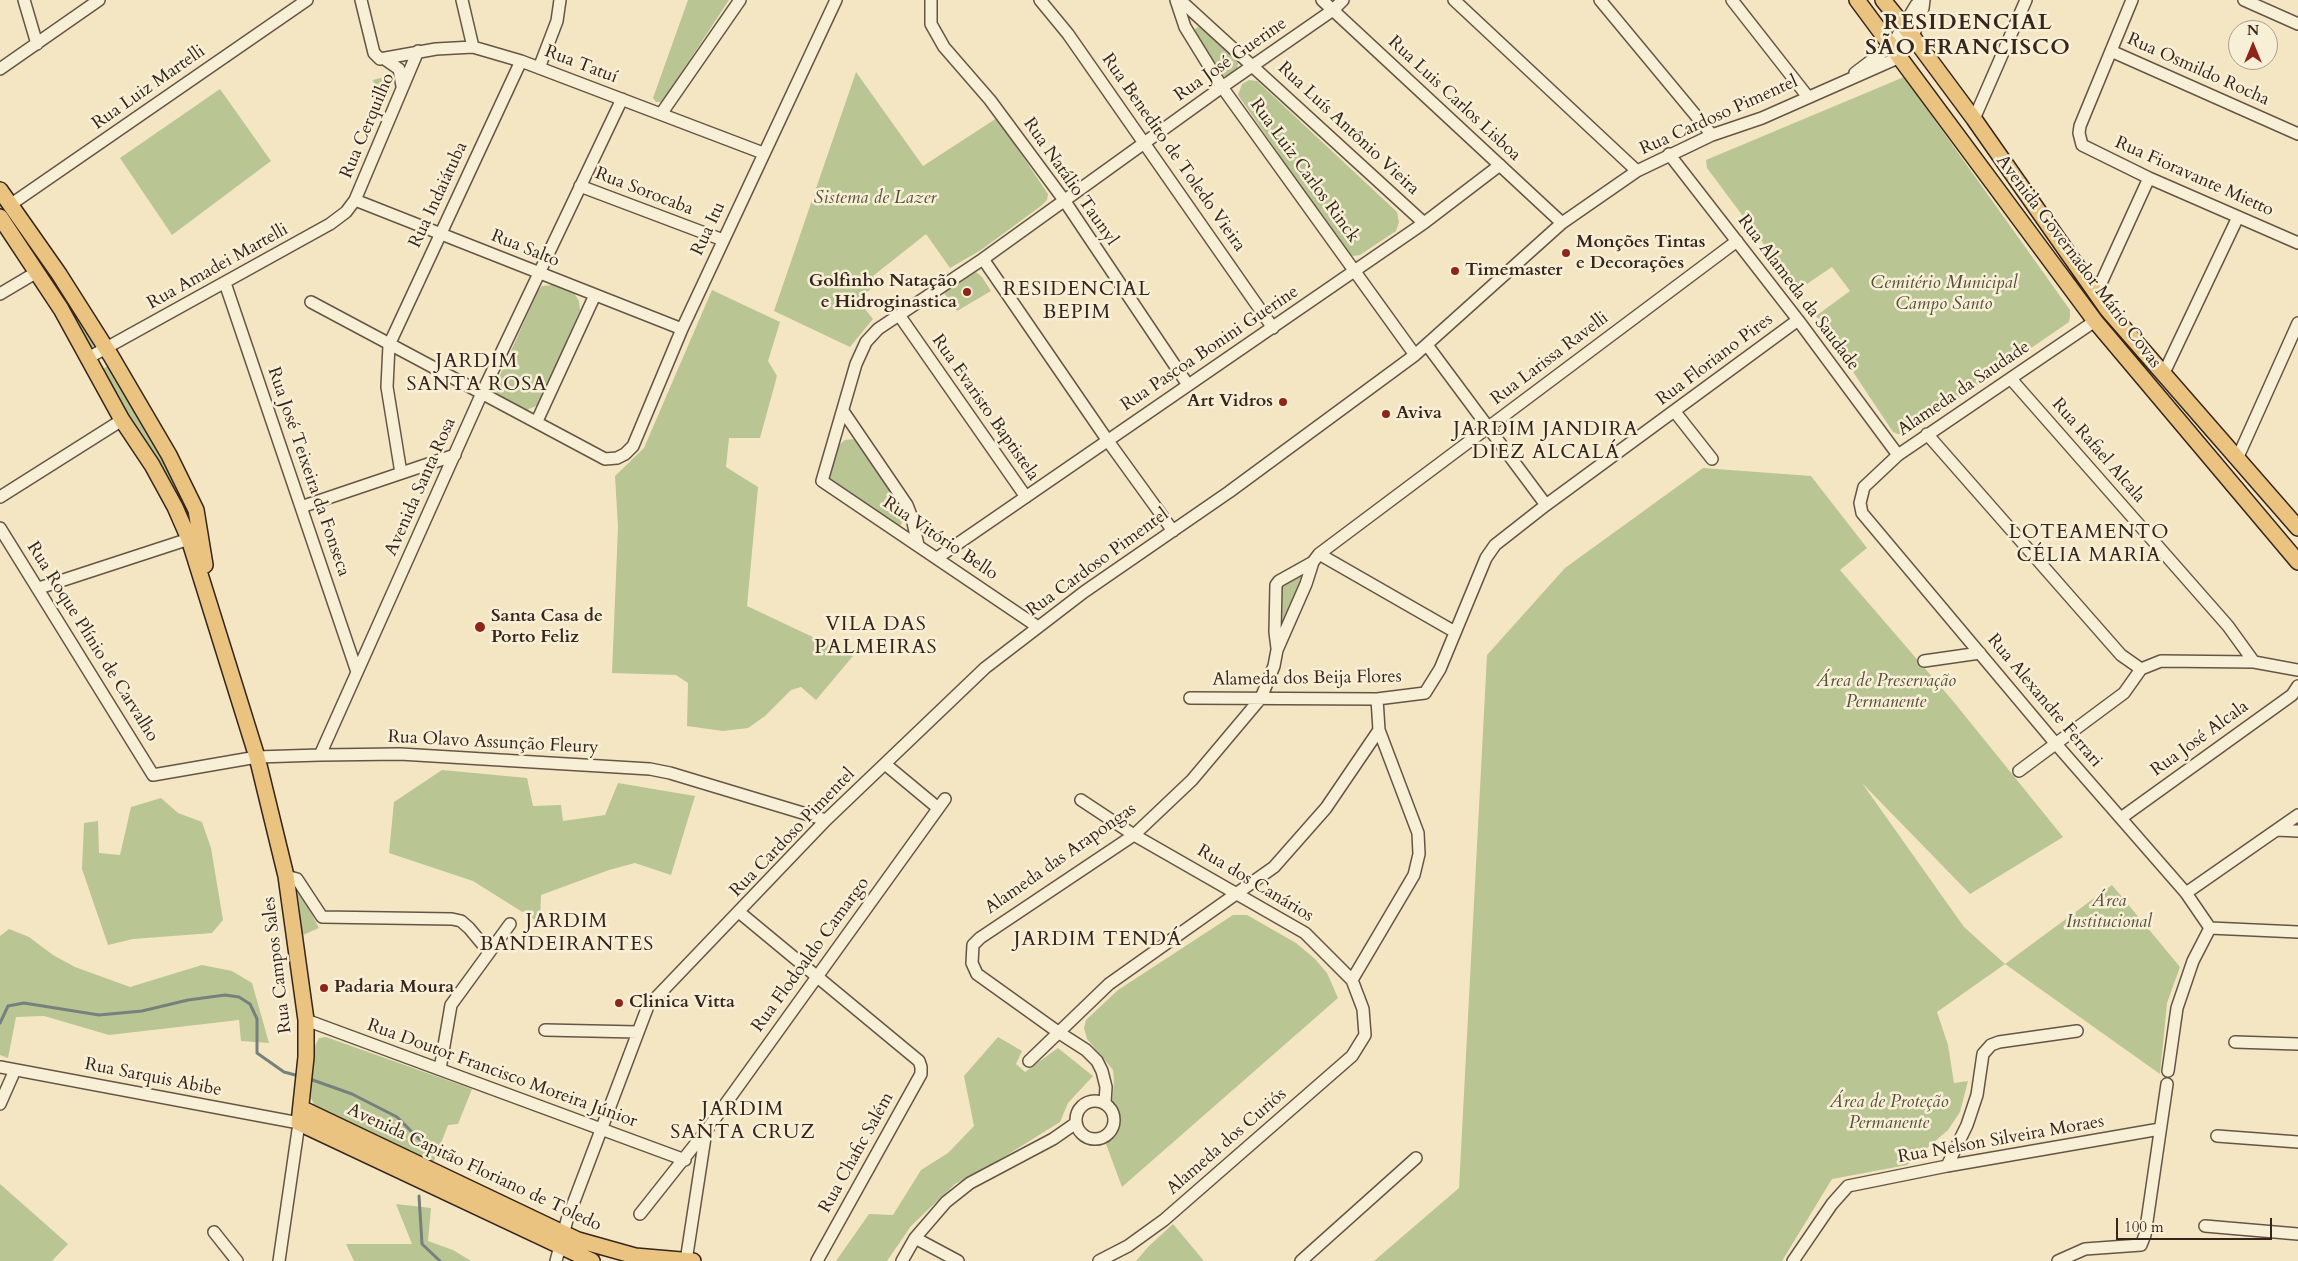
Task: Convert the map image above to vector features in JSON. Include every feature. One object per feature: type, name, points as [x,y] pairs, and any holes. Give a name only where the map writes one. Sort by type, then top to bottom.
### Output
[{"type":"main road","name":"Avenida Governador Mário Covas","points":[[1856,0],[1896,51],[2095,321],[2298,562]]},
{"type":"main road","name":"Avenida Governador Mário Covas","points":[[1883,0],[1974,119],[2096,294],[2163,375],[2237,458],[2295,519]]},
{"type":"main road","points":[[0,190],[59,274],[169,455],[196,510],[213,616]]},
{"type":"main road","points":[[0,217],[61,309],[122,420],[152,465],[175,507],[189,539],[213,616]]},
{"type":"main road","points":[[175,507],[184,511],[196,510]]},
{"type":"main road","points":[[189,539],[199,526]]},
{"type":"main road","points":[[189,539],[198,549],[206,570]]},
{"type":"main road","name":"Rua Campos Sales","points":[[213,616],[257,757],[286,876],[306,1020],[306,1057],[300,1116]]},
{"type":"main road","name":"Avenida Capitão Floriano de Toledo","points":[[300,1116],[402,1156],[560,1247],[592,1261]]},
{"type":"main road","name":"Avenida Capitão Floriano de Toledo","points":[[300,1116],[408,1176],[430,1186],[474,1199]]},
{"type":"main road","name":"Avenida Capitão Floriano de Toledo","points":[[560,1247],[689,1261]]},
{"type":"street","points":[[24,0],[37,44]]},
{"type":"street","points":[[0,69],[99,0]]},
{"type":"street","name":"Rua Luiz Martelli","points":[[10,205],[307,0]]},
{"type":"street","points":[[361,0],[374,53],[398,69],[401,74],[402,88]]},
{"type":"street","points":[[462,0],[473,47]]},
{"type":"street","points":[[539,68],[557,21],[560,0]]},
{"type":"street","points":[[662,114],[740,0]]},
{"type":"street","name":"Rua Itu","points":[[537,421],[605,458],[617,458],[625,454],[633,446],[682,329],[836,0]]},
{"type":"street","name":"Rua Natálio Taunyl","points":[[931,0],[931,24],[944,47],[990,100],[1064,200],[1188,385]]},
{"type":"street","name":"Rua Benedito de Toledo Vieira","points":[[1040,0],[1068,34],[1273,328]]},
{"type":"street","name":"Rua Luiz Carlos Rinck","points":[[1176,0],[1185,27],[1222,87],[1414,355]]},
{"type":"street","name":"Rua Luís Antônio Vieira","points":[[1180,0],[1424,223]]},
{"type":"street","name":"Rua Luis Carlos Lisboa","points":[[1322,0],[1562,223]]},
{"type":"street","name":"Rua José Guerine","points":[[822,481],[856,364],[866,342],[878,329],[983,260],[1222,87],[1333,10],[1343,0]]},
{"type":"street","points":[[1454,0],[1637,171]]},
{"type":"street","points":[[1600,0],[1712,135]]},
{"type":"street","points":[[1732,0],[1808,97]]},
{"type":"street","name":"Rua Cardoso Pimentel","points":[[560,1247],[600,1128],[648,1006],[826,820],[985,668],[1084,592],[1173,531],[1427,345],[1562,223],[1637,171],[1670,154],[1712,135],[1762,118],[1851,78],[1858,68],[1896,51],[1923,8],[1924,0]]},
{"type":"street","points":[[1974,119],[2026,0]]},
{"type":"street","points":[[2111,51],[2132,0]]},
{"type":"street","points":[[2244,0],[2298,24]]},
{"type":"street","name":"Rua Tatuí","points":[[383,59],[418,51],[473,47],[521,61],[763,153]]},
{"type":"street","name":"Rua Cerquilho","points":[[346,212],[355,200],[418,51]]},
{"type":"street","name":"Rua Osmildo Rocha","points":[[2111,51],[2298,134]]},
{"type":"street","name":"Rua Fioravante Mietto","points":[[2111,51],[2080,126],[2082,146],[2149,178],[2298,243]]},
{"type":"street","name":"Rua Indaiátuba","points":[[388,345],[521,61]]},
{"type":"street","name":"Avenida Santa Rosa","points":[[320,754],[482,393],[622,99]]},
{"type":"street","name":"Rua Alameda da Saudade","points":[[1670,154],[1898,454]]},
{"type":"street","name":"Rua Pascoa Bonini Guerine","points":[[937,558],[1354,272],[1424,223],[1500,165]]},
{"type":"street","points":[[2096,294],[2149,178]]},
{"type":"street","name":"Rua Sorocaba","points":[[580,186],[723,240]]},
{"type":"street","name":"Rua Salto","points":[[355,200],[682,329]]},
{"type":"street","name":"Rua Amadei Martelli","points":[[88,358],[330,224],[346,212]]},
{"type":"street","points":[[2163,375],[2238,217]]},
{"type":"street","name":"Rua Larissa Ravelli","points":[[1277,650],[1275,632],[1276,585],[1279,581],[1316,558],[1737,241]]},
{"type":"street","points":[[983,260],[1108,441],[1173,531]]},
{"type":"street","points":[[0,294],[37,272]]},
{"type":"street","name":"Rua José Teixeira da Fonseca","points":[[225,283],[357,672]]},
{"type":"street","points":[[311,302],[388,345],[537,421],[596,295]]},
{"type":"street","name":"Rua Evaristo Baptistela","points":[[899,315],[1026,497]]},
{"type":"street","name":"Rua Floriano Pires","points":[[1425,693],[1440,669],[1490,550],[1546,505],[1798,320]]},
{"type":"street","name":"Alameda da Saudade","points":[[1860,494],[1871,478],[1898,454],[2095,321]]},
{"type":"street","points":[[2237,458],[2298,323]]},
{"type":"street","points":[[388,345],[387,387],[401,473]]},
{"type":"street","points":[[1427,345],[1546,505]]},
{"type":"street","name":"Rua Rafael Alcala","points":[[2011,379],[2228,626],[2254,662]]},
{"type":"street","points":[[843,411],[907,505],[918,545]]},
{"type":"street","points":[[1675,412],[1712,459]]},
{"type":"street","points":[[0,497],[122,420]]},
{"type":"street","points":[[1927,434],[2121,655],[2141,669]]},
{"type":"street","points":[[301,507],[454,455]]},
{"type":"street","name":"Rua Vitório Bello","points":[[822,481],[1038,627]]},
{"type":"street","name":"Rua Alexandre Ferrari","points":[[1860,494],[1862,513],[2056,744],[2186,892],[2210,928]]},
{"type":"street","name":"Rua Roque Plínio de Carvalho","points":[[0,528],[39,588],[153,775]]},
{"type":"street","points":[[39,588],[189,539]]},
{"type":"street","points":[[1277,650],[1316,558],[1455,632]]},
{"type":"street","name":"Alameda das Arapongas","points":[[1058,1032],[977,974],[972,963],[972,945],[1134,835],[1192,780],[1262,698],[1274,666],[1277,650]]},
{"type":"street","points":[[1924,661],[1980,653]]},
{"type":"street","points":[[2019,771],[2124,693],[2141,669],[2160,661],[2254,662],[2298,670]]},
{"type":"street","name":"Rua José Alcala","points":[[2121,818],[2292,695],[2298,686]]},
{"type":"street","name":"Alameda dos Beija Flores","points":[[1190,698],[1377,699],[1425,693]]},
{"type":"street","points":[[1352,980],[1414,875],[1419,854],[1418,833],[1379,730],[1377,699]]},
{"type":"street","points":[[1029,1061],[1109,984],[1239,894],[1274,867],[1326,808],[1379,730]]},
{"type":"street","name":"Rua Olavo Assunção Fleury","points":[[153,775],[257,757],[320,754],[400,754],[650,769],[670,773],[826,820]]},
{"type":"street","name":"Rua Flodoaldo Camargo","points":[[640,1214],[685,1160],[941,803],[885,764]]},
{"type":"street","name":"Rua dos Canários","points":[[1081,800],[1134,835],[1305,932],[1352,980],[1364,1009],[1365,1035]]},
{"type":"street","points":[[2186,892],[2298,815]]},
{"type":"street","points":[[2277,830],[2298,831]]},
{"type":"street","points":[[286,876],[298,879],[322,917],[452,918],[461,921],[469,928],[489,952]]},
{"type":"street","points":[[739,912],[817,977]]},
{"type":"street","points":[[440,1070],[451,1006],[510,924]]},
{"type":"street","points":[[2168,1071],[2177,1008],[2193,961],[2210,928],[2298,932]]},
{"type":"street","name":"Rua Chafic Salém","points":[[817,977],[919,1060],[921,1074],[817,1261]]},
{"type":"street","name":"Rua Doutor Francisco Moreira Júnior","points":[[306,1020],[685,1160]]},
{"type":"street","points":[[545,1030],[638,1032]]},
{"type":"street","points":[[1947,1166],[1967,1125],[1977,1095],[1983,1054],[1991,1045],[1999,1042],[2077,1031]]},
{"type":"street","points":[[1058,1032],[1086,1050],[1097,1061],[1106,1087],[1105,1103]]},
{"type":"street","name":"Alameda dos Curiós","points":[[1099,1261],[1128,1246],[1164,1220],[1352,1056],[1365,1035]]},
{"type":"street","points":[[2235,1042],[2298,1044]]},
{"type":"street","name":"Rua Sarquis Abibe","points":[[0,1067],[300,1116]]},
{"type":"street","points":[[0,1104],[15,1070]]},
{"type":"street","points":[[2058,1261],[2085,1249],[2141,1245],[2145,1235],[2167,1084]]},
{"type":"street","points":[[1094,1101],[1105,1103],[1112,1111],[1115,1122],[1106,1136],[1091,1138],[1081,1133],[1076,1124],[1078,1113],[1084,1104],[1094,1101]]},
{"type":"street","name":"Rua Campos Sales","points":[[279,1261],[300,1116]]},
{"type":"street","points":[[902,1261],[915,1238],[946,1202],[970,1183],[1053,1139],[1076,1124]]},
{"type":"street","name":"Rua Nelson Silveira Moraes","points":[[1793,1261],[1835,1200],[1848,1186],[1947,1166],[2160,1129]]},
{"type":"street","name":"Rua Flodoaldo Camargo","points":[[689,1261],[706,1131]]},
{"type":"street","points":[[2216,1136],[2298,1142]]},
{"type":"street","points":[[1301,1261],[1416,1158]]},
{"type":"street","points":[[2205,1226],[2298,1234]]},
{"type":"street","points":[[214,1232],[236,1261]]},
{"type":"street","points":[[915,1238],[958,1261]]},
{"type":"green space","points":[[688,0],[729,0],[662,102],[656,102],[653,98]]},
{"type":"green space","points":[[1197,27],[1203,28],[1238,63],[1237,70],[1230,76],[1224,76],[1195,36],[1194,31]]},
{"type":"green space","name":"Sistema de Lazer","points":[[856,72],[923,166],[997,118],[1048,194],[1047,200],[1041,206],[981,250],[950,268],[926,234],[873,276],[878,284],[857,299],[873,319],[850,347],[774,311]]},
{"type":"green space","points":[[384,77],[389,80],[391,89],[381,109],[373,80]]},
{"type":"green space","name":"Cemitério Municipal Campo Santo","points":[[1904,77],[2070,310],[2070,316],[2069,322],[1906,434],[1898,434],[1893,432],[1816,316],[1850,291],[1832,267],[1798,290],[1707,168],[1706,160]]},
{"type":"green space","points":[[1249,80],[1257,81],[1397,212],[1399,222],[1396,231],[1360,255],[1353,256],[1347,253],[1238,95],[1242,84]]},
{"type":"green space","points":[[220,89],[271,161],[172,235],[120,158]]},
{"type":"green space","points":[[0,197],[97,344],[96,348],[89,351],[30,253],[0,209]]},
{"type":"green space","name":"Golfinho Natação e Hidroginastica","points":[[976,272],[982,277],[991,291],[957,311],[944,293]]},
{"type":"green space","points":[[552,285],[574,293],[579,301],[580,310],[538,405],[527,410],[517,409],[500,398],[495,390],[496,384],[538,291],[542,286]]},
{"type":"green space","points":[[712,290],[780,322],[768,361],[777,376],[760,438],[729,438],[726,467],[758,487],[747,606],[853,656],[816,700],[801,687],[791,690],[765,716],[748,728],[723,731],[687,726],[688,683],[676,675],[612,673],[618,527],[615,476],[644,448]]},
{"type":"green space","points":[[111,364],[189,505],[178,504],[99,371]]},
{"type":"green space","points":[[853,439],[859,442],[904,510],[905,517],[900,526],[894,527],[829,478],[828,473],[839,445],[845,440]]},
{"type":"green space","points":[[1703,468],[1811,476],[1867,548],[1840,570],[1953,701],[2063,837],[1970,894],[1862,783],[1964,927],[2005,964],[1937,1012],[1948,1045],[1954,1083],[1968,1081],[1960,1112],[1948,1130],[1907,1165],[1832,1179],[1782,1261],[1374,1261],[1459,1188],[1487,655],[1565,568]]},
{"type":"green space","points":[[1299,575],[1303,580],[1281,627],[1278,586]]},
{"type":"green space","points":[[442,770],[527,778],[533,806],[561,805],[563,821],[605,815],[618,783],[695,796],[671,875],[635,863],[609,870],[541,895],[540,923],[473,881],[389,853],[394,802]]},
{"type":"green space","points":[[161,798],[178,813],[202,822],[211,848],[223,920],[212,933],[133,939],[108,945],[82,869],[84,823],[98,821],[99,853],[120,855],[131,807]]},
{"type":"green space","name":"Área Institucional","points":[[2112,885],[2180,967],[2167,1003],[2160,1074],[2005,964]]},
{"type":"green space","points":[[297,887],[319,928],[303,935]]},
{"type":"green space","points":[[1233,915],[1247,915],[1296,943],[1315,959],[1327,973],[1338,998],[1122,1187],[1106,1144],[1114,1135],[1117,1124],[1112,1102],[1113,1070],[1087,1039],[1084,1028],[1086,1020],[1118,990]]},
{"type":"green space","points":[[9,929],[29,937],[53,955],[75,967],[130,987],[202,965],[232,971],[252,983],[269,1043],[241,1041],[239,1020],[109,1035],[44,1016],[16,1017],[8,1058],[0,1055],[0,936]]},
{"type":"green space","points":[[326,1037],[472,1089],[458,1124],[448,1125],[432,1166],[315,1107],[311,1098],[315,1046],[319,1038]]},
{"type":"green space","points":[[998,1037],[1022,1051],[1016,1064],[1025,1072],[1058,1048],[1093,1076],[1068,1103],[1060,1122],[999,1160],[955,1184],[911,1226],[887,1261],[836,1261],[869,1214],[893,1215],[921,1170],[948,1153],[974,1126],[964,1076]]},
{"type":"green space","points":[[0,1184],[68,1244],[52,1261],[0,1261]]},
{"type":"green space","points":[[396,1204],[431,1208],[428,1241],[453,1250],[471,1261],[354,1261],[346,1244],[412,1244]]},
{"type":"green space","points":[[1173,1224],[1204,1261],[1136,1261],[1148,1247]]},
{"type":"waterway","points":[[0,1023],[8,1006],[24,1003],[99,1015],[142,1011],[188,1000],[225,995],[239,997],[250,1004],[257,1019],[257,1053],[284,1072],[299,1076]]},
{"type":"waterway","points":[[307,1078],[352,1094],[397,1117],[423,1143]]},
{"type":"waterway","points":[[419,1196],[422,1244],[440,1261]]},
{"type":"place","name":"Monções Tintas e Decorações","points":[[1566,253]]},
{"type":"place","name":"Timemaster","points":[[1455,271]]},
{"type":"place","name":"Golfinho Natação e Hidroginastica","points":[[967,292]]},
{"type":"place","name":"Art Vidros","points":[[1283,402]]},
{"type":"place","name":"Aviva","points":[[1386,414]]},
{"type":"place","name":"Santa Casa de Porto Feliz","points":[[480,627]]},
{"type":"place","name":"Padaria Moura","points":[[324,988]]},
{"type":"place","name":"Clinica Vitta","points":[[619,1003]]},
{"type":"district","name":"RESIDENCIAL SÃO FRANCISCO","points":[[1968,36]]},
{"type":"district","name":"RESIDENCIAL BEPIM","points":[[1077,302]]},
{"type":"district","name":"JARDIM SANTA ROSA","points":[[477,374]]},
{"type":"district","name":"JARDIM JANDIRA DIEZ ALCALÁ","points":[[1546,442]]},
{"type":"district","name":"LOTEAMENTO CÉLIA MARIA","points":[[2089,544]]},
{"type":"district","name":"VILA DAS PALMEIRAS","points":[[876,636]]},
{"type":"district","name":"JARDIM BANDEIRANTES","points":[[567,934]]},
{"type":"district","name":"JARDIM TENDÁ","points":[[1098,940]]},
{"type":"district","name":"JARDIM SANTA CRUZ","points":[[743,1122]]},
{"type":"park label","name":"Área de Preservação Permanente","points":[[1886,692]]},
{"type":"park label","name":"Área de Proteção Permanente","points":[[1889,1113]]}]
